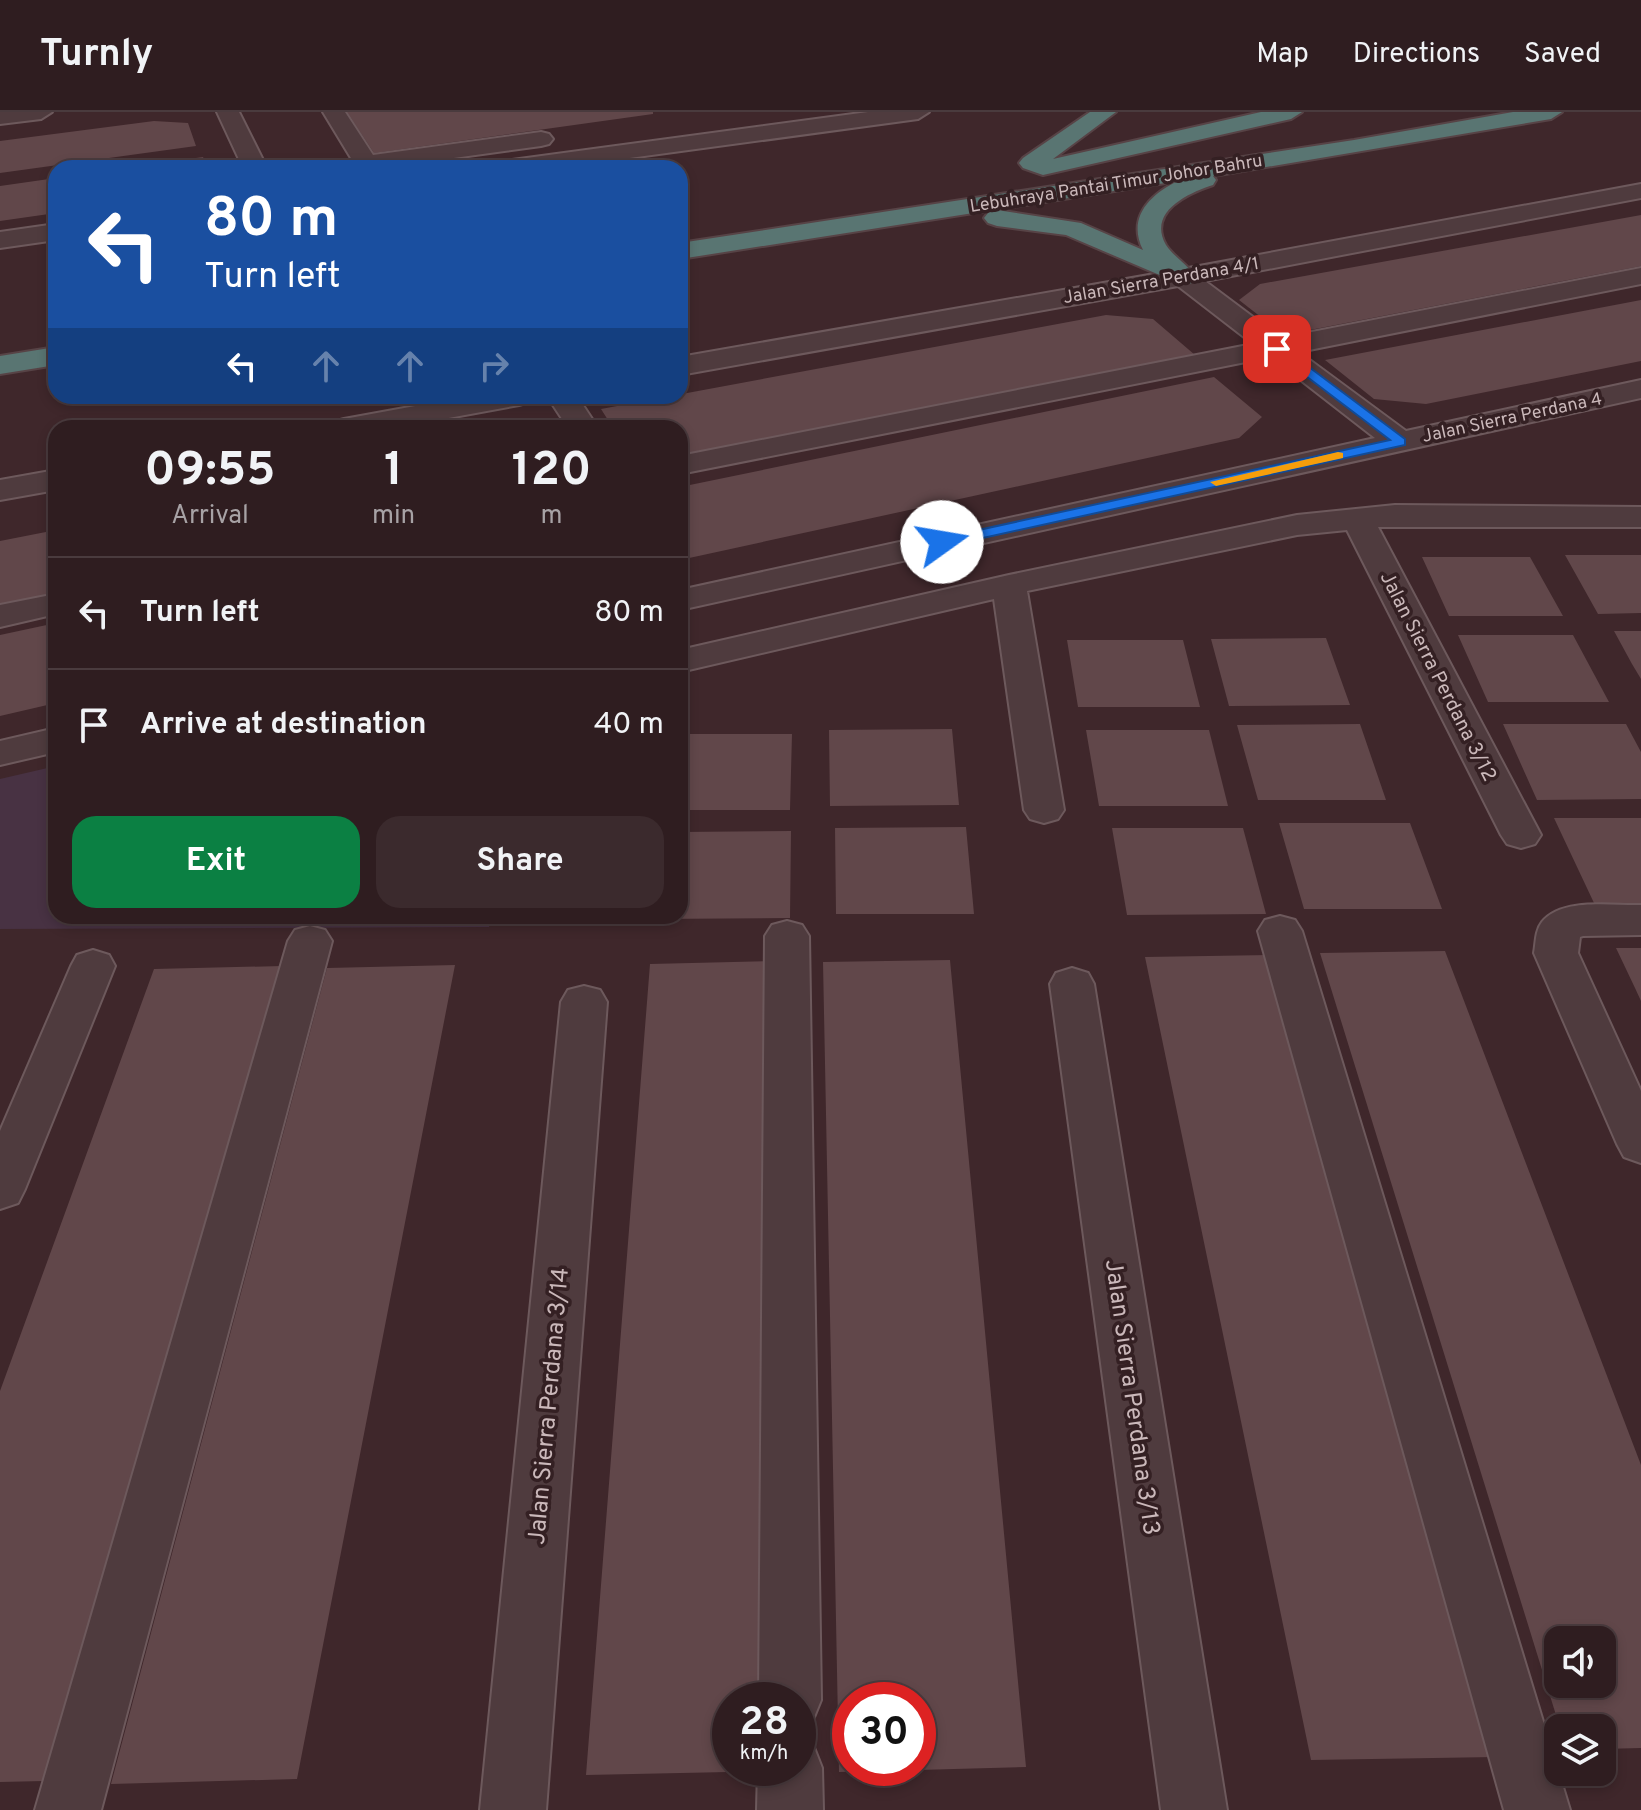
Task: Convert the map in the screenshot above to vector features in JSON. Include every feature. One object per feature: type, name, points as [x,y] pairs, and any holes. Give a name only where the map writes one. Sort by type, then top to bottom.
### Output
[{"type":"highway","points":[[1006,176],[1291,112]]},
{"type":"highway","name":"Lebuhraya Pantai Timur Johor Bahru","points":[[688,250],[1354,147],[1551,112]]},
{"type":"highway","points":[[1006,176],[1096,114]]},
{"type":"highway","name":"Lebuhraya Pantai Timur Johor Bahru","points":[[1006,176],[1314,124]]},
{"type":"highway","points":[[1183,277],[1155,249],[1148,235],[1148,221],[1155,207],[1169,195],[1200,181],[1354,147]]},
{"type":"highway","points":[[781,233],[978,218],[1023,219],[1090,234],[1183,277]]},
{"type":"highway","points":[[688,226],[711,222]]},
{"type":"highway","points":[[0,365],[48,357]]},
{"type":"street","points":[[0,117],[41,112]]},
{"type":"street","points":[[228,112],[251,160]]},
{"type":"street","points":[[334,112],[364,160]]},
{"type":"street","points":[[642,126],[750,112]]},
{"type":"street","points":[[563,160],[918,112]]},
{"type":"street","points":[[401,160],[565,136]]},
{"type":"street","name":"Jalan Sierra Perdana 4/1","points":[[688,365],[1183,277],[1641,191]]},
{"type":"street","points":[[0,240],[48,233]]},
{"type":"street","points":[[688,463],[1641,276]]},
{"type":"street","points":[[1183,277],[1400,442]]},
{"type":"street","name":"Jalan Sierra Perdana 4","points":[[688,589],[1400,442],[1641,389]]},
{"type":"street","points":[[389,420],[478,404]]},
{"type":"street","points":[[0,490],[48,481]]},
{"type":"street","points":[[688,659],[1009,585],[1297,525],[1395,515],[1641,517]]},
{"type":"street","name":"Jalan Sierra Perdana 3/12","points":[[1357,518],[1521,835]]},
{"type":"street","points":[[1009,585],[1044,810]]},
{"type":"street","points":[[0,616],[48,606]]},
{"type":"street","points":[[0,753],[48,742]]},
{"type":"street","points":[[1641,920],[1575,921],[1559,930],[1556,953],[1641,1144]]},
{"type":"street","points":[[1280,931],[1537,1810]]},
{"type":"street","points":[[787,936],[790,1682]]},
{"type":"street","points":[[68,1810],[310,941]]},
{"type":"street","points":[[0,1189],[93,966]]},
{"type":"street","name":"Jalan Sierra Perdana 3/13","points":[[1072,984],[1194,1810]]},
{"type":"street","name":"Jalan Sierra Perdana 3/14","points":[[513,1810],[584,1002]]},
{"type":"street","points":[[790,1786],[790,1810]]},
{"type":"shaded area","points":[[48,768],[48,924],[490,924],[489,927],[0,929],[0,779]]},
{"type":"building","points":[[347,112],[653,112],[653,114],[374,153]]},
{"type":"building","points":[[154,121],[188,123],[196,146],[94,160],[48,160],[48,166],[0,173],[0,141]]},
{"type":"building","points":[[48,179],[48,214],[0,221],[0,186]]},
{"type":"building","points":[[1641,215],[1641,266],[1284,335],[1239,300],[1260,284]]},
{"type":"building","points":[[1641,300],[1641,361],[1426,404],[1374,399],[1325,360]]},
{"type":"building","points":[[1106,315],[1153,319],[1195,355],[688,453],[688,420],[608,420],[601,409],[628,404],[688,404],[688,393]]},
{"type":"building","points":[[1214,377],[1262,417],[1239,438],[688,558],[688,485]]},
{"type":"building","points":[[48,532],[48,602],[0,611],[0,541]]},
{"type":"building","points":[[1565,555],[1641,555],[1641,613],[1598,614]]},
{"type":"building","points":[[1422,557],[1530,557],[1563,616],[1449,616]]},
{"type":"building","points":[[48,625],[48,705],[0,716],[0,635]]},
{"type":"building","points":[[1614,631],[1641,631],[1641,679],[1632,664]]},
{"type":"building","points":[[1458,635],[1573,635],[1609,702],[1488,702]]},
{"type":"building","points":[[1326,638],[1350,705],[1229,706],[1211,639]]},
{"type":"building","points":[[1067,640],[1183,640],[1200,707],[1078,707]]},
{"type":"building","points":[[1360,724],[1386,800],[1258,800],[1237,725]]},
{"type":"building","points":[[1503,724],[1626,724],[1641,752],[1641,799],[1537,800]]},
{"type":"building","points":[[952,729],[959,805],[830,806],[829,730]]},
{"type":"building","points":[[1086,730],[1209,730],[1228,806],[1099,806]]},
{"type":"building","points":[[688,734],[792,734],[790,810],[688,810]]},
{"type":"building","points":[[1554,818],[1641,818],[1641,903],[1594,903]]},
{"type":"building","points":[[1279,823],[1410,823],[1442,909],[1304,909]]},
{"type":"building","points":[[966,827],[974,914],[836,914],[835,828]]},
{"type":"building","points":[[1112,828],[1243,828],[1266,914],[1127,915]]},
{"type":"building","points":[[791,831],[790,918],[688,919],[688,832]]},
{"type":"building","points":[[1616,948],[1641,948],[1641,1001],[1635,988]]},
{"type":"building","points":[[1445,951],[1641,1465],[1641,1748],[1616,1749],[1616,1714],[1556,1714],[1551,1698],[1616,1698],[1616,1626],[1544,1626],[1544,1676],[1320,953]]},
{"type":"building","points":[[1270,955],[1495,1757],[1311,1760],[1145,957]]},
{"type":"building","points":[[950,960],[1026,1767],[936,1770],[936,1682],[837,1682],[823,962]]},
{"type":"building","points":[[778,961],[772,1682],[712,1682],[712,1772],[586,1775],[650,964]]},
{"type":"building","points":[[455,965],[297,1779],[111,1784],[327,968]]},
{"type":"building","points":[[282,966],[44,1781],[0,1782],[0,1391],[154,969]]},
{"type":"slow traffic","points":[[1216,482],[1338,456]]},
{"type":"route","points":[[942,542],[1400,442],[1277,349]]}]
